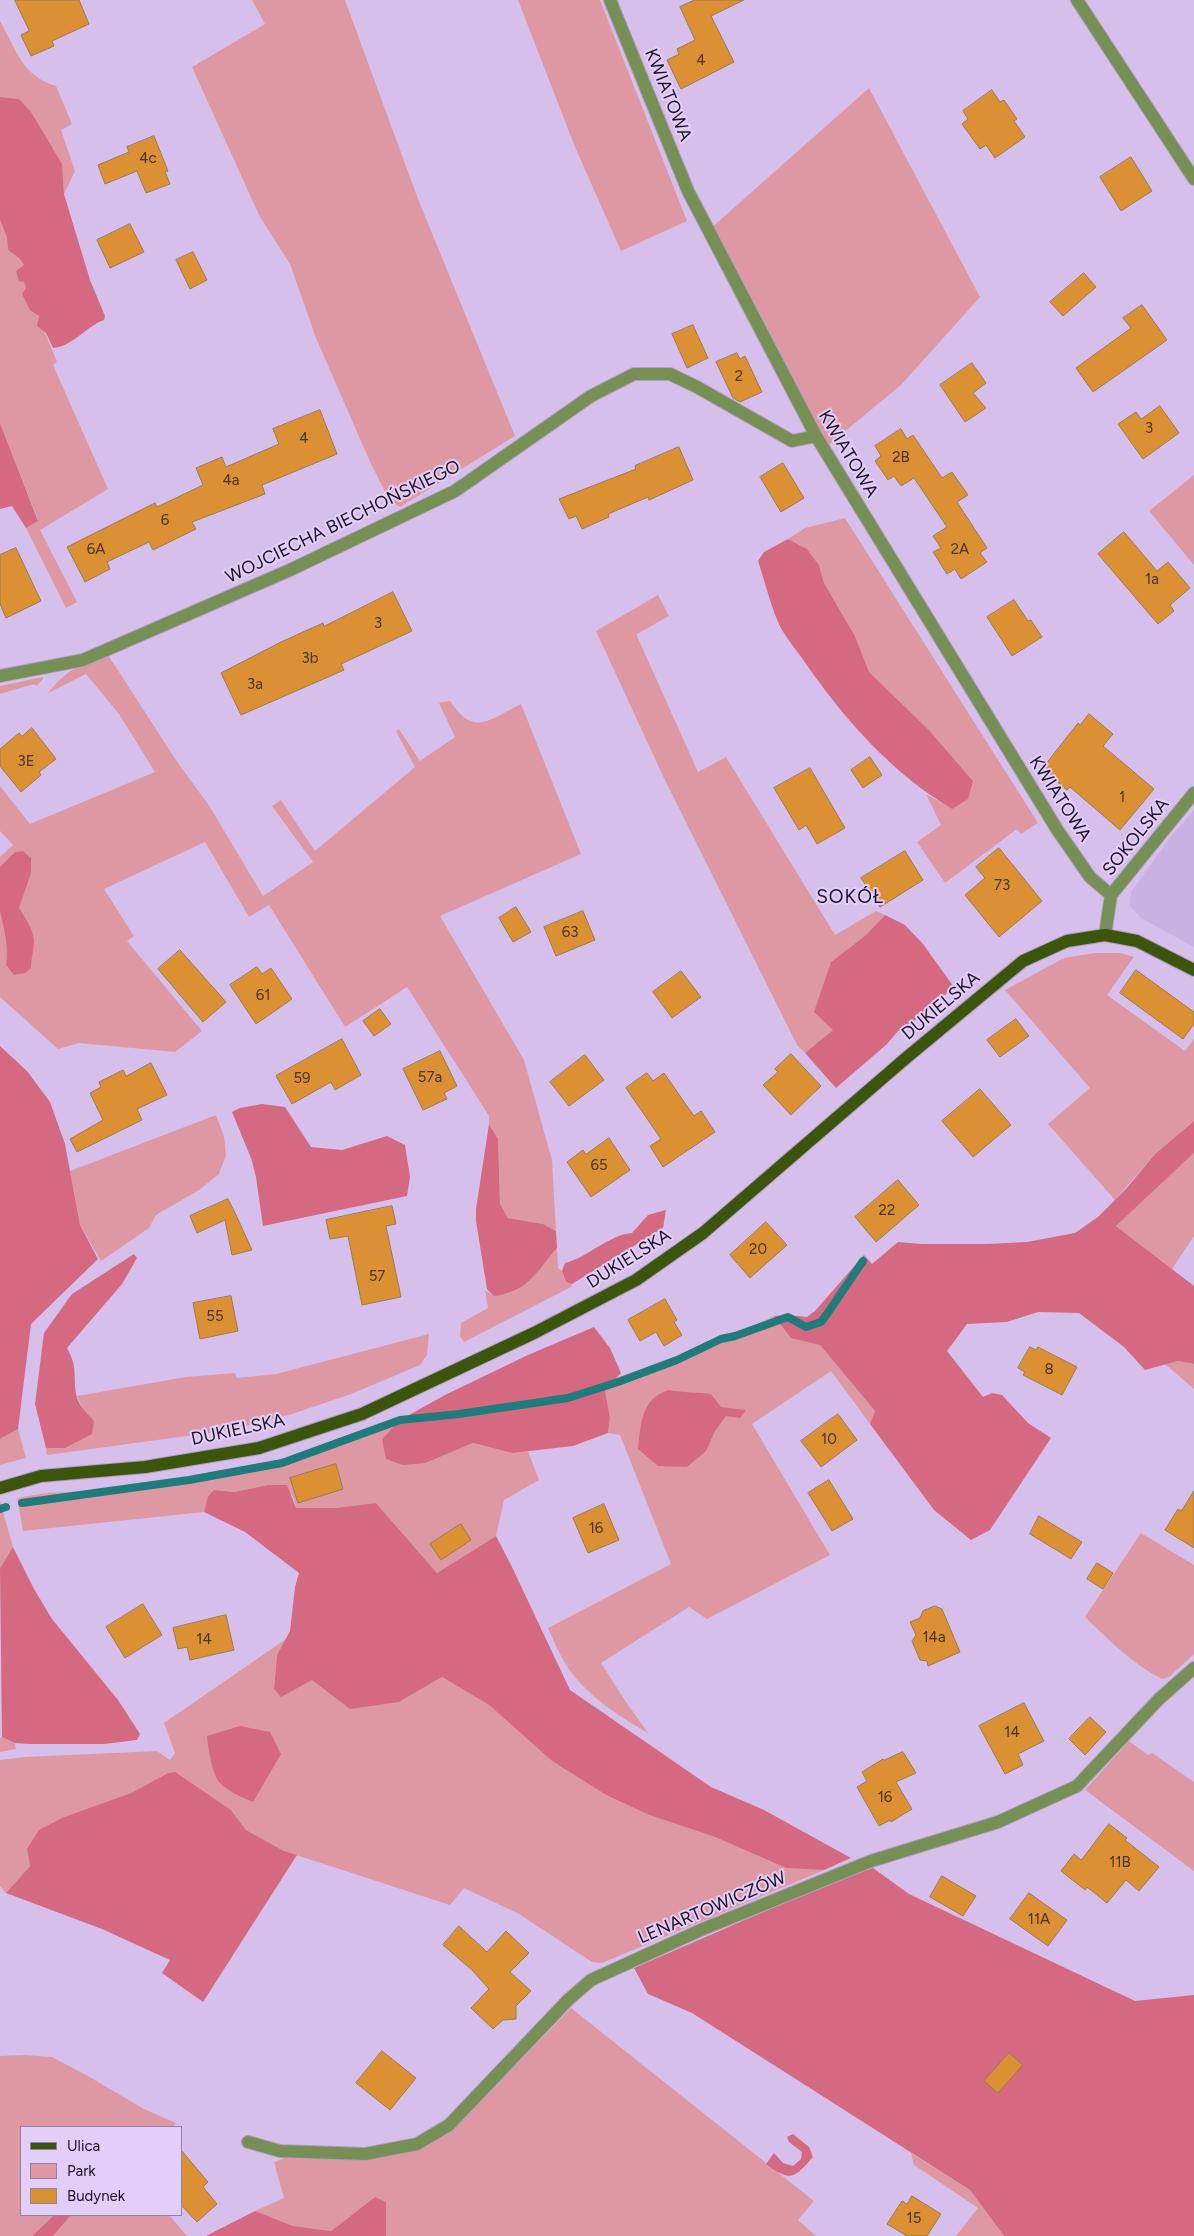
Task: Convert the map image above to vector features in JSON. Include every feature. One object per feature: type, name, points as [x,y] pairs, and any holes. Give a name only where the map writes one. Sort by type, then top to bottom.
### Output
[{"type":"main road","name":"DUKIELSKA","points":[[0,1488],[41,1476],[145,1466],[259,1448],[362,1414],[534,1333],[636,1280],[703,1233],[906,1058],[1023,961],[1067,940],[1105,935],[1137,941],[1194,970]]},
{"type":"street","name":"KWIATOWA","points":[[610,0],[688,190],[816,436],[1058,831],[1090,878],[1111,895]]},
{"type":"street","points":[[1077,0],[1194,179]]},
{"type":"street","name":"WOJCIECHA BIECHOŃSKIEGO","points":[[0,676],[83,660],[290,570],[455,491],[592,396],[634,374],[670,374],[697,387],[792,441],[816,436]]},
{"type":"street","name":"SOKOLSKA","points":[[1105,935],[1111,895],[1194,793]]},
{"type":"street","name":"LENARTOWICZÓW","points":[[248,2142],[280,2151],[365,2154],[417,2144],[449,2126],[548,2020],[591,1980],[704,1929],[871,1861],[998,1822],[1077,1786],[1159,1699],[1194,1668]]},
{"type":"shaded area","points":[[0,97],[19,99],[31,112],[62,164],[64,194],[90,280],[105,316],[104,320],[74,340],[53,348],[46,333],[37,326],[39,316],[30,310],[22,294],[26,288],[24,282],[19,281],[16,271],[24,265],[19,258],[8,250],[7,238],[0,220]]},
{"type":"shaded area","points":[[0,423],[38,521],[26,528],[12,506],[0,509]]},
{"type":"shaded area","points":[[788,539],[807,549],[819,565],[824,583],[855,636],[869,672],[929,730],[973,781],[968,799],[952,809],[930,795],[890,762],[837,706],[788,639],[775,614],[758,561],[764,552]]},
{"type":"shaded area","points":[[1194,810],[1194,947],[1141,918],[1130,906],[1131,892],[1172,835]]},
{"type":"shaded area","points":[[23,851],[31,858],[31,873],[19,908],[30,927],[34,944],[31,968],[25,973],[14,975],[6,965],[6,944],[0,911],[0,867],[15,852]]},
{"type":"shaded area","points":[[885,915],[905,925],[923,944],[954,987],[907,1027],[898,1031],[887,1044],[836,1088],[805,1053],[833,1030],[814,1012],[831,962],[866,935]]},
{"type":"shaded area","points":[[0,1046],[27,1071],[50,1102],[65,1144],[80,1225],[98,1259],[31,1324],[18,1429],[0,1439]]},
{"type":"shaded area","points":[[262,1104],[285,1107],[311,1147],[342,1150],[387,1136],[405,1145],[410,1177],[407,1196],[263,1226],[256,1177],[251,1158],[232,1112],[240,1108]]},
{"type":"shaded area","points":[[1194,1121],[1194,1153],[1116,1226],[1194,1286],[1194,1364],[1178,1361],[1145,1370],[1124,1347],[1079,1313],[1038,1312],[1007,1322],[967,1324],[947,1351],[983,1397],[992,1393],[1002,1395],[1028,1423],[1051,1438],[990,1530],[971,1540],[934,1510],[870,1424],[875,1411],[820,1345],[791,1338],[774,1316],[807,1317],[815,1311],[864,1255],[872,1264],[898,1242],[987,1244],[1027,1242],[1075,1233],[1098,1217],[1126,1189],[1155,1154]]},
{"type":"shaded area","points":[[489,1124],[498,1139],[500,1204],[508,1218],[543,1224],[556,1231],[557,1248],[537,1273],[524,1285],[506,1294],[494,1296],[487,1289],[476,1221],[476,1209]]},
{"type":"shaded area","points":[[666,1210],[663,1228],[572,1284],[566,1282],[562,1271],[565,1263],[583,1256],[614,1238],[632,1233],[648,1215]]},
{"type":"shaded area","points":[[134,1254],[137,1258],[122,1284],[67,1348],[73,1362],[78,1401],[94,1421],[92,1434],[65,1448],[46,1448],[35,1404],[44,1333],[72,1294]]},
{"type":"shaded area","points":[[594,1327],[610,1348],[621,1373],[605,1390],[610,1418],[608,1433],[573,1446],[512,1453],[473,1443],[425,1463],[403,1465],[386,1459],[382,1439],[400,1420],[445,1395],[528,1355]]},
{"type":"shaded area","points":[[669,1390],[711,1394],[721,1407],[746,1410],[740,1418],[726,1416],[715,1431],[706,1451],[687,1467],[658,1466],[638,1449],[640,1430],[644,1413],[653,1399]]},
{"type":"shaded area","points":[[268,1485],[287,1485],[296,1508],[336,1508],[376,1503],[437,1573],[496,1536],[570,1690],[711,1787],[764,1810],[851,1858],[824,1870],[786,1868],[715,1837],[649,1815],[606,1795],[552,1761],[489,1705],[442,1677],[399,1702],[350,1709],[312,1680],[281,1697],[274,1689],[277,1655],[290,1631],[295,1587],[299,1573],[245,1532],[204,1512],[208,1496],[214,1490],[234,1492]]},
{"type":"shaded area","points":[[13,1547],[34,1589],[52,1619],[118,1700],[140,1734],[137,1740],[104,1744],[29,1744],[15,1743],[2,1737],[0,1568]]},
{"type":"shaded area","points":[[240,1726],[270,1732],[281,1754],[253,1802],[231,1791],[219,1782],[209,1753],[207,1736]]},
{"type":"shaded area","points":[[175,1772],[231,1810],[246,1830],[284,1851],[297,1855],[203,2002],[162,1973],[170,1960],[102,1929],[6,1893],[30,1866],[27,1849],[39,1830],[64,1817],[131,1793],[168,1773]]},
{"type":"shaded area","points":[[873,1868],[909,1894],[1135,2001],[1194,1995],[1194,2236],[1004,2236],[970,2190],[692,2013],[648,1994],[634,1968],[844,1877]]},
{"type":"shaded area","points":[[793,2134],[809,2147],[813,2157],[801,2170],[791,2176],[781,2174],[766,2164],[774,2153],[783,2163],[793,2166],[801,2159],[802,2152],[789,2142],[787,2137]]},
{"type":"shaded area","points":[[375,2197],[386,2202],[386,2236],[206,2236],[255,2211],[293,2226],[331,2231]]},
{"type":"shaded area","points":[[53,2216],[70,2216],[53,2236],[32,2236]]},
{"type":"green space","points":[[252,0],[345,0],[418,199],[515,436],[400,507],[390,501],[371,464],[316,338],[290,264],[259,215],[192,67],[265,24]]},
{"type":"green space","points":[[518,0],[600,0],[687,221],[621,251],[575,147]]},
{"type":"green space","points":[[0,21],[21,60],[35,76],[56,86],[72,124],[61,130],[75,171],[64,194],[62,164],[19,99],[0,97]]},
{"type":"green space","points":[[869,88],[980,297],[901,385],[826,447],[710,229]]},
{"type":"green space","points":[[0,220],[7,238],[8,250],[19,258],[24,265],[24,282],[57,362],[53,365],[108,489],[40,530],[77,602],[66,608],[26,528],[38,520],[0,423]]},
{"type":"green space","points":[[1194,475],[1194,565],[1149,511]]},
{"type":"green space","points":[[845,518],[1038,823],[1021,834],[1017,829],[945,883],[917,842],[941,825],[926,794],[952,809],[973,781],[929,730],[869,672],[855,636],[824,583],[819,565],[807,549],[788,539],[805,528]]},
{"type":"green space","points":[[658,595],[669,616],[637,634],[637,636],[698,772],[726,757],[835,935],[876,911],[885,915],[866,935],[831,962],[834,1030],[805,1053],[797,1045],[663,776],[596,631]]},
{"type":"green space","points":[[108,655],[178,763],[210,807],[263,896],[313,862],[272,806],[281,800],[315,851],[415,767],[396,731],[399,729],[420,761],[455,737],[439,703],[450,701],[467,719],[475,722],[491,719],[521,704],[581,854],[440,916],[524,1060],[552,1160],[556,1231],[543,1224],[508,1218],[500,1205],[498,1139],[489,1124],[489,1116],[407,987],[345,1027],[269,905],[249,917],[205,842],[104,889],[134,936],[127,941],[202,1031],[175,1052],[79,1043],[58,1049],[0,997],[0,857],[13,845],[0,831],[0,786],[30,824],[155,772],[119,714],[86,674],[48,693],[68,673]]},
{"type":"green space","points":[[43,677],[36,686],[34,684],[0,694],[0,686]]},
{"type":"green space","points":[[1095,953],[1120,953],[1134,957],[1107,995],[1185,1051],[1194,1039],[1194,1121],[1155,1154],[1115,1200],[1048,1124],[1090,1088],[1005,990],[1064,958]]},
{"type":"green space","points":[[216,1115],[224,1136],[226,1155],[219,1174],[199,1190],[156,1215],[149,1228],[101,1261],[80,1225],[70,1171]]},
{"type":"green space","points":[[1194,1153],[1194,1236],[1172,1269],[1116,1226]]},
{"type":"green space","points":[[557,1248],[558,1268],[562,1271],[566,1282],[572,1284],[571,1287],[464,1342],[460,1336],[461,1323],[488,1308],[485,1290],[494,1296],[542,1265]]},
{"type":"green space","points":[[774,1316],[791,1337],[820,1345],[875,1411],[870,1424],[831,1371],[752,1424],[830,1555],[707,1619],[689,1607],[601,1663],[648,1733],[602,1703],[581,1684],[562,1659],[548,1628],[671,1564],[620,1435],[608,1433],[610,1418],[605,1390],[614,1381],[651,1368],[720,1337],[735,1335]]},
{"type":"green space","points":[[429,1334],[427,1355],[420,1365],[351,1394],[292,1414],[231,1430],[47,1455],[46,1448],[65,1448],[94,1421],[83,1409],[77,1396],[186,1377],[235,1373],[237,1378],[276,1374]]},
{"type":"green space","points":[[1178,1361],[1194,1364],[1194,1389],[1165,1364]]},
{"type":"green space","points":[[400,1420],[382,1439],[428,1461],[473,1443],[512,1453],[528,1451],[539,1480],[504,1500],[496,1536],[437,1573],[376,1503],[336,1508],[296,1508],[293,1496],[268,1485],[234,1492],[214,1490],[208,1496],[204,1512],[23,1531],[17,1498],[46,1493],[106,1490],[189,1480],[282,1463]]},
{"type":"green space","points":[[18,1429],[26,1458],[0,1465],[0,1439]]},
{"type":"green space","points":[[0,1501],[13,1547],[0,1568]]},
{"type":"green space","points":[[1141,1533],[1194,1565],[1194,1654],[1169,1677],[1162,1679],[1131,1659],[1085,1617]]},
{"type":"green space","points":[[286,1639],[277,1655],[274,1689],[312,1680],[399,1702],[442,1677],[489,1705],[552,1761],[606,1795],[649,1815],[715,1837],[786,1868],[824,1870],[602,1963],[592,1962],[519,1914],[464,1888],[450,1905],[284,1851],[246,1830],[231,1810],[168,1773],[131,1793],[64,1817],[27,1849],[30,1866],[6,1893],[0,1886],[0,1760],[25,1757],[157,1751],[170,1760],[175,1753],[164,1723]]},
{"type":"green space","points":[[2,1737],[15,1743],[16,1749],[0,1752],[0,1738]]},
{"type":"green space","points":[[1129,1741],[1148,1755],[1152,1753],[1194,1782],[1194,1871],[1085,1790]]},
{"type":"green space","points":[[571,2008],[814,2201],[798,2220],[816,2236],[386,2236],[386,2203],[375,2197],[331,2231],[293,2226],[255,2211],[284,2198],[274,2162],[285,2158],[397,2154],[462,2119]]},
{"type":"green space","points":[[0,2056],[52,2057],[144,2109],[176,2123],[174,2126],[20,2126],[20,2216],[53,2216],[32,2236],[0,2236]]},
{"type":"green space","points":[[911,2153],[970,2190],[1004,2236],[956,2236],[978,2208],[914,2165]]},
{"type":"green space","points":[[70,2216],[170,2216],[187,2236],[53,2236]]},
{"type":"building","points":[[15,0],[79,0],[89,24],[52,41],[54,46],[31,56],[21,35],[29,31]]},
{"type":"building","points":[[695,0],[744,0],[711,16],[734,62],[681,89],[667,60],[679,54],[677,49],[695,40],[680,7]]},
{"type":"building","points":[[992,90],[1000,102],[1004,100],[1017,119],[1014,121],[1025,137],[995,158],[986,145],[980,149],[962,124],[968,119],[963,111]]},
{"type":"building","points":[[154,136],[168,171],[165,172],[170,184],[146,193],[137,171],[105,184],[98,165],[129,152],[127,147]]},
{"type":"building","points":[[1131,157],[1152,191],[1121,211],[1100,177]]},
{"type":"building","points":[[130,224],[144,252],[110,268],[97,240]]},
{"type":"building","points":[[193,252],[207,280],[190,289],[176,260]]},
{"type":"building","points":[[1084,273],[1096,287],[1063,316],[1050,302]]},
{"type":"building","points":[[1142,305],[1167,340],[1093,392],[1076,368],[1131,328],[1123,318]]},
{"type":"building","points":[[693,325],[708,358],[687,368],[672,334]]},
{"type":"building","points":[[737,353],[740,359],[745,356],[762,392],[740,402],[733,398],[716,362]]},
{"type":"building","points":[[972,363],[986,383],[973,393],[986,408],[965,422],[940,385]]},
{"type":"building","points":[[1160,406],[1179,433],[1143,459],[1118,424],[1136,412],[1141,419]]},
{"type":"building","points":[[320,410],[337,454],[262,485],[265,494],[192,522],[196,529],[153,550],[149,542],[107,562],[110,569],[85,582],[67,547],[155,503],[157,507],[203,485],[196,468],[222,457],[226,467],[279,444],[273,429]]},
{"type":"building","points":[[901,429],[907,439],[913,435],[942,478],[952,472],[968,495],[957,502],[987,548],[980,553],[987,562],[961,579],[955,569],[947,574],[933,552],[941,548],[933,536],[947,527],[914,478],[901,486],[894,476],[888,480],[875,461],[881,456],[875,446]]},
{"type":"building","points":[[679,447],[693,480],[649,500],[648,497],[608,514],[609,517],[582,529],[576,516],[569,519],[559,499],[636,469],[635,466]]},
{"type":"building","points":[[783,463],[804,498],[781,512],[760,477]]},
{"type":"building","points":[[1124,532],[1157,571],[1168,562],[1190,588],[1170,605],[1174,611],[1158,624],[1098,554]]},
{"type":"building","points":[[16,548],[41,601],[6,618],[0,604],[0,555]]},
{"type":"building","points":[[393,592],[412,631],[341,664],[344,670],[241,715],[221,673],[281,642],[323,623],[324,626]]},
{"type":"building","points":[[1014,600],[1028,621],[1031,620],[1042,637],[1012,656],[987,617]]},
{"type":"building","points":[[1089,714],[1113,734],[1103,746],[1154,789],[1120,830],[1070,787],[1067,790],[1042,769],[1078,723],[1080,725]]},
{"type":"building","points":[[32,728],[56,759],[39,772],[41,775],[21,792],[0,766],[0,749],[19,733],[22,736]]},
{"type":"building","points":[[870,757],[882,775],[863,788],[851,770]]},
{"type":"building","points":[[810,768],[845,828],[817,844],[806,825],[799,830],[774,788]]},
{"type":"building","points":[[999,848],[1042,901],[999,937],[965,895],[985,878],[976,867]]},
{"type":"building","points":[[905,851],[923,880],[880,907],[861,878]]},
{"type":"building","points":[[516,907],[531,932],[513,942],[499,918]]},
{"type":"building","points":[[583,911],[595,940],[556,956],[544,927]]},
{"type":"building","points":[[180,950],[226,1002],[203,1022],[158,969]]},
{"type":"building","points":[[257,967],[262,974],[271,968],[292,999],[256,1024],[230,985]]},
{"type":"building","points":[[1136,970],[1194,1012],[1194,1024],[1183,1039],[1120,993]]},
{"type":"building","points":[[681,971],[701,997],[672,1018],[653,992]]},
{"type":"building","points":[[380,1009],[391,1024],[374,1036],[363,1021]]},
{"type":"building","points":[[1016,1019],[1029,1036],[1000,1057],[987,1040]]},
{"type":"building","points":[[342,1039],[361,1075],[335,1090],[331,1082],[292,1104],[276,1076]]},
{"type":"building","points":[[440,1051],[457,1086],[444,1093],[447,1099],[423,1110],[403,1069]]},
{"type":"building","points":[[791,1054],[821,1086],[791,1115],[763,1085],[778,1072],[775,1069]]},
{"type":"building","points":[[585,1055],[604,1080],[569,1106],[550,1082]]},
{"type":"building","points":[[151,1063],[167,1095],[137,1109],[142,1120],[77,1152],[70,1139],[103,1120],[90,1093],[101,1087],[99,1082],[123,1070],[126,1076]]},
{"type":"building","points":[[647,1073],[653,1081],[664,1073],[694,1116],[701,1111],[715,1132],[663,1167],[650,1146],[661,1139],[626,1088]]},
{"type":"building","points":[[980,1089],[1011,1125],[973,1157],[942,1121]]},
{"type":"building","points":[[609,1138],[630,1170],[591,1197],[567,1162],[583,1150],[586,1154]]},
{"type":"building","points":[[898,1180],[919,1205],[876,1242],[855,1217]]},
{"type":"building","points":[[228,1199],[252,1250],[232,1255],[225,1220],[197,1233],[190,1216]]},
{"type":"building","points":[[392,1206],[396,1224],[386,1226],[401,1297],[362,1305],[348,1236],[330,1239],[326,1220]]},
{"type":"building","points":[[766,1222],[787,1245],[750,1278],[730,1255]]},
{"type":"building","points":[[231,1296],[238,1331],[200,1339],[193,1303]]},
{"type":"building","points":[[665,1299],[677,1320],[674,1322],[682,1335],[664,1346],[656,1332],[640,1341],[628,1320]]},
{"type":"building","points":[[1030,1347],[1036,1350],[1038,1347],[1077,1367],[1062,1395],[1023,1375],[1025,1372],[1018,1368]]},
{"type":"building","points":[[838,1414],[857,1440],[821,1467],[801,1441]]},
{"type":"building","points":[[336,1464],[343,1489],[298,1503],[290,1478]]},
{"type":"building","points":[[829,1480],[853,1519],[832,1531],[808,1493]]},
{"type":"building","points":[[1194,1491],[1194,1548],[1165,1530],[1178,1509],[1181,1511]]},
{"type":"building","points":[[604,1504],[619,1540],[588,1553],[573,1518]]},
{"type":"building","points":[[1039,1516],[1082,1542],[1071,1559],[1030,1534]]},
{"type":"building","points":[[461,1524],[471,1540],[441,1560],[430,1544]]},
{"type":"building","points":[[1097,1563],[1113,1573],[1103,1589],[1087,1579]]},
{"type":"building","points":[[143,1604],[162,1635],[125,1658],[106,1627]]},
{"type":"building","points":[[935,1606],[942,1609],[960,1652],[928,1666],[927,1661],[920,1660],[912,1641],[916,1635],[910,1622],[920,1618],[923,1611]]},
{"type":"building","points":[[226,1615],[234,1650],[190,1660],[187,1647],[178,1649],[173,1628]]},
{"type":"building","points":[[1024,1703],[1044,1741],[1018,1754],[1023,1765],[1005,1774],[979,1726]]},
{"type":"building","points":[[1090,1717],[1106,1732],[1085,1755],[1069,1739]]},
{"type":"building","points":[[903,1752],[916,1773],[896,1782],[912,1809],[891,1822],[890,1820],[879,1826],[857,1787],[867,1781],[862,1772],[883,1759]]},
{"type":"building","points":[[1109,1824],[1127,1838],[1125,1840],[1159,1867],[1139,1891],[1126,1880],[1107,1903],[1087,1887],[1085,1890],[1061,1871],[1074,1854],[1081,1860]]},
{"type":"building","points":[[942,1876],[976,1896],[963,1916],[930,1897]]},
{"type":"building","points":[[1029,1893],[1067,1920],[1048,1946],[1010,1919]]},
{"type":"building","points":[[459,1926],[487,1952],[506,1931],[529,1953],[510,1972],[531,1991],[516,2006],[516,2019],[503,2020],[493,2029],[471,2008],[489,1989],[473,1971],[443,1945]]},
{"type":"building","points":[[382,2051],[416,2078],[390,2110],[356,2083]]},
{"type":"building","points":[[1009,2053],[1023,2065],[998,2093],[984,2081]]},
{"type":"building","points":[[182,2151],[208,2182],[203,2187],[217,2204],[197,2222],[182,2206]]},
{"type":"building","points":[[912,2196],[941,2214],[927,2236],[907,2236],[887,2224],[902,2201],[907,2204]]},
{"type":"waterway","points":[[22,1503],[189,1480],[282,1463],[400,1420],[459,1414],[568,1398],[677,1360],[721,1339],[735,1336],[788,1317],[806,1327],[821,1322],[863,1261]]},
{"type":"waterway","points":[[0,1509],[6,1507]]},
{"type":"district","name":"SOKÓŁ","points":[[850,897]]}]
